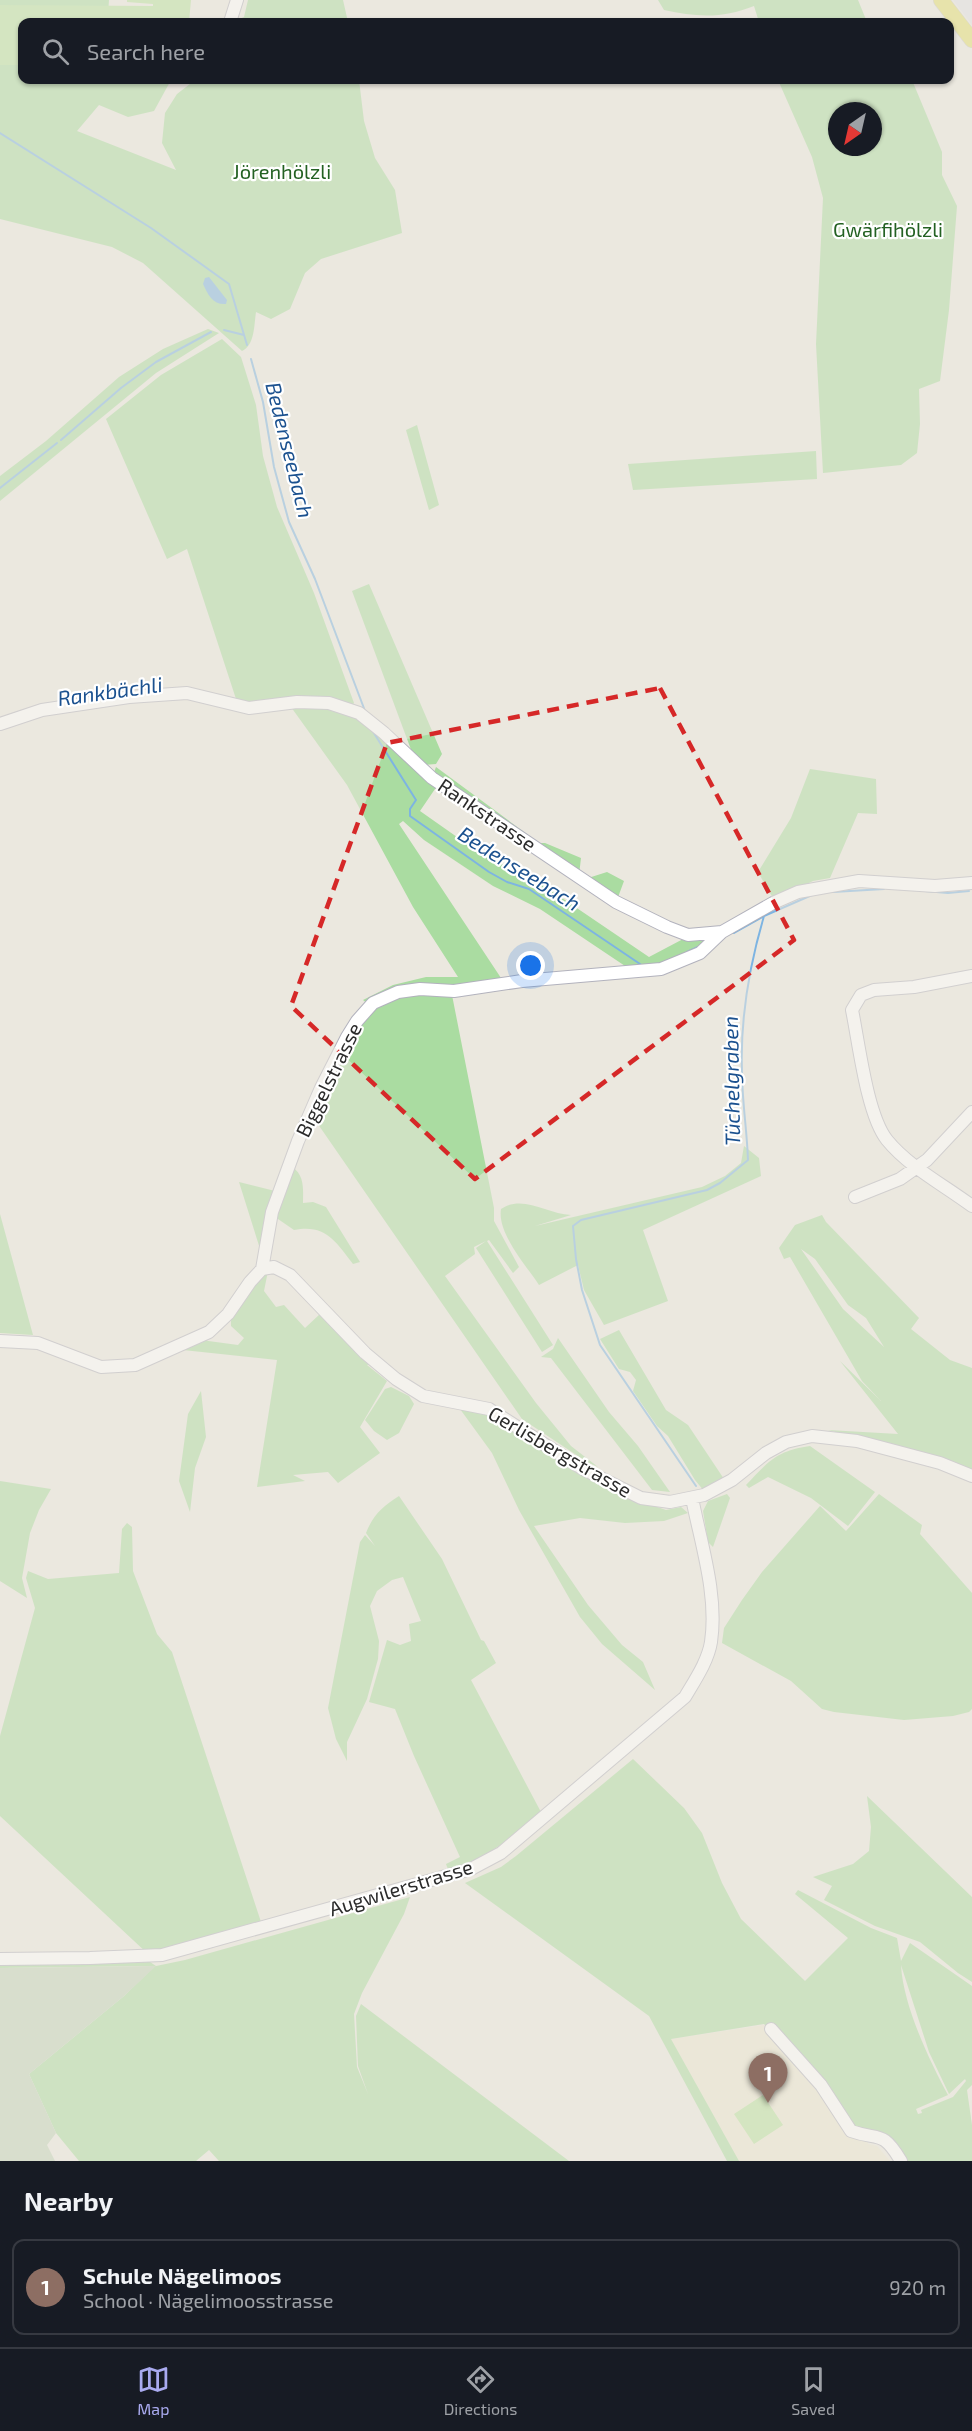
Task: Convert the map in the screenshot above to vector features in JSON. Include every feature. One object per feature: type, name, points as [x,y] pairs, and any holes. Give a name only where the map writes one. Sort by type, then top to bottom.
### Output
[{"type":"main road","points":[[942,0],[972,40]]},
{"type":"street","points":[[231,18],[237,0]]},
{"type":"street","name":"Rankstrasse","points":[[0,724],[42,710],[141,696],[187,693],[249,708],[297,702],[329,703],[359,713],[432,778],[616,902],[688,935],[722,932],[798,892],[859,881],[935,886],[972,883]]},
{"type":"street","name":"Biggelstrasse","points":[[262,1269],[272,1212],[303,1130],[347,1036],[362,1014],[373,1003],[398,992],[420,989],[454,991],[522,981],[661,969],[700,953],[722,932]]},
{"type":"street","points":[[972,976],[914,987],[874,990],[861,995],[852,1010],[872,1106],[886,1138],[917,1167],[972,1206]]},
{"type":"street","points":[[855,1197],[900,1179],[927,1160],[972,1112]]},
{"type":"street","name":"Gerlisbergstrasse","points":[[262,1269],[274,1267],[290,1275],[365,1353],[396,1379],[423,1396],[489,1409],[583,1469],[641,1498],[670,1502],[692,1498],[732,1480],[766,1453],[786,1442],[812,1436],[857,1441],[940,1463],[972,1476]]},
{"type":"street","points":[[0,1341],[38,1343],[101,1367],[135,1365],[209,1332],[228,1314],[262,1269]]},
{"type":"street","name":"Augwilerstrasse","points":[[1,1959],[162,1955],[471,1869],[501,1853],[685,1697],[700,1671],[711,1643],[713,1601],[692,1498]]},
{"type":"street","points":[[771,2029],[821,2085],[851,2131],[876,2135],[886,2141],[901,2161]]},
{"type":"highlighted area","points":[[660,688],[794,940],[475,1179],[291,1006],[387,743]]},
{"type":"shaded area","points":[[953,0],[972,0],[972,25]]},
{"type":"shaded area","points":[[764,2025],[868,2139],[868,2144],[877,2146],[890,2161],[738,2161],[671,2039]]},
{"type":"green space","name":"Jörenhölzli","points":[[0,0],[109,0],[108,14],[65,18],[18,18],[18,84],[169,84],[154,111],[128,117],[99,105],[77,131],[176,170],[162,143],[165,113],[177,94],[190,84],[359,84],[364,121],[375,158],[395,190],[402,233],[321,259],[305,273],[290,309],[271,319],[256,312],[252,339],[242,351],[143,263],[112,247],[0,219]]},
{"type":"green space","points":[[127,0],[191,0],[189,18],[18,18],[18,65],[0,65],[0,5],[153,6],[153,4],[127,2]]},
{"type":"green space","points":[[248,0],[343,0],[347,18],[242,18]]},
{"type":"green space","points":[[658,0],[858,0],[865,18],[758,18],[754,6],[731,13],[709,16],[664,10]]},
{"type":"green space","name":"Gwärfihölzli","points":[[780,84],[914,84],[942,152],[942,175],[957,206],[949,310],[940,381],[919,389],[920,424],[917,453],[901,465],[823,473],[816,344],[823,198],[812,157]]},
{"type":"green space","points":[[208,329],[219,333],[156,373],[0,501],[0,476],[46,441],[119,377],[163,349]]},
{"type":"green space","points":[[222,339],[241,357],[256,405],[263,456],[277,507],[314,593],[354,703],[350,708],[249,705],[237,702],[187,549],[167,559],[106,419],[161,375]]},
{"type":"green space","points":[[417,425],[439,505],[429,510],[406,430]]},
{"type":"green space","points":[[816,451],[817,479],[633,490],[628,464]]},
{"type":"green space","points":[[369,584],[442,754],[436,764],[423,765],[413,755],[352,591]]},
{"type":"green space","points":[[291,707],[333,709],[363,722],[376,731],[402,752],[437,786],[420,811],[484,856],[534,879],[649,957],[685,938],[711,939],[693,952],[674,961],[631,970],[540,909],[493,886],[424,840],[403,821],[399,824],[503,981],[454,988],[420,987],[368,1004],[363,1000],[393,985],[426,977],[458,977],[413,907],[347,785]]},
{"type":"green space","points":[[436,767],[539,843],[545,843],[581,858],[579,875],[433,775]]},
{"type":"green space","points":[[810,769],[876,779],[877,814],[858,813],[830,878],[813,881],[774,900],[758,872],[791,818]]},
{"type":"green space","points":[[607,872],[624,881],[617,900],[585,879]]},
{"type":"green space","points":[[421,993],[452,995],[494,1208],[494,1221],[519,1267],[513,1273],[489,1240],[487,1241],[553,1345],[542,1352],[476,1248],[486,1241],[474,1247],[475,1254],[445,1276],[536,1403],[571,1446],[598,1467],[522,1419],[313,1117],[340,1057],[367,1014],[388,1000]]},
{"type":"green space","points":[[744,1146],[759,1158],[761,1176],[643,1230],[668,1301],[604,1325],[584,1290],[578,1265],[539,1285],[503,1228],[501,1209],[518,1203],[571,1215],[535,1226],[702,1187],[725,1176],[741,1163]]},
{"type":"green space","points":[[292,1167],[301,1178],[303,1203],[313,1202],[326,1207],[360,1262],[353,1264],[335,1242],[322,1232],[294,1230],[278,1219],[275,1213]]},
{"type":"green space","points":[[239,1182],[275,1191],[261,1252]]},
{"type":"green space","points":[[0,1214],[33,1335],[0,1333]]},
{"type":"green space","points":[[822,1215],[826,1222],[919,1318],[911,1329],[950,1360],[972,1368],[972,1475],[828,1430],[898,1434],[840,1361],[881,1401],[862,1381],[790,1257],[784,1259],[779,1248],[795,1225]],"holes":[[[801,1249],[815,1259],[848,1305],[866,1318],[884,1347],[843,1309]]]},
{"type":"green space","points":[[268,1271],[264,1291],[276,1307],[284,1305],[305,1328],[320,1314],[370,1364],[367,1365],[387,1381],[360,1427],[380,1453],[338,1483],[328,1472],[293,1475],[305,1481],[257,1487],[277,1360],[183,1350],[201,1340],[238,1345],[244,1338],[231,1326],[234,1310],[249,1288]]},
{"type":"green space","points":[[619,1330],[666,1410],[688,1425],[724,1479],[704,1491],[695,1480],[668,1436],[657,1426],[633,1391],[636,1380],[630,1372],[619,1369],[600,1339]]},
{"type":"green space","points":[[558,1338],[609,1412],[638,1446],[670,1492],[652,1490],[551,1358],[541,1357],[553,1349]]},
{"type":"green space","points":[[391,1387],[409,1396],[414,1404],[399,1433],[387,1440],[374,1431],[365,1420],[385,1389]]},
{"type":"green space","points":[[201,1391],[206,1437],[195,1468],[190,1512],[179,1481],[188,1414]]},
{"type":"green space","points":[[460,1409],[488,1413],[583,1475],[640,1501],[666,1510],[681,1507],[688,1513],[664,1521],[625,1523],[580,1518],[534,1526],[588,1605],[622,1645],[643,1662],[655,1690],[602,1644],[580,1617],[519,1510],[492,1453]]},
{"type":"green space","points":[[810,1446],[875,1492],[848,1526],[811,1498],[768,1477],[749,1488],[746,1485],[774,1458],[798,1448]]},
{"type":"green space","points":[[0,1481],[51,1489],[30,1533],[22,1578],[27,1598],[0,1581]]},
{"type":"green space","points":[[727,1494],[730,1498],[713,1547],[708,1542],[703,1511],[708,1501]]},
{"type":"green space","points":[[879,1494],[922,1525],[920,1534],[972,1593],[972,1709],[969,1712],[953,1716],[904,1720],[822,1709],[791,1681],[722,1643],[724,1628],[762,1572],[820,1506],[846,1531]]},
{"type":"green space","points":[[399,1496],[442,1559],[481,1640],[484,1641],[496,1663],[471,1680],[542,1814],[486,1854],[449,1872],[446,1864],[460,1857],[395,1709],[369,1702],[387,1640],[400,1645],[411,1641],[409,1624],[421,1621],[403,1577],[392,1580],[377,1591],[370,1606],[379,1641],[378,1659],[367,1699],[347,1742],[347,1761],[336,1739],[328,1708],[360,1542],[365,1535],[375,1546],[366,1533],[379,1512]]},
{"type":"green space","points":[[127,1523],[132,1527],[133,1571],[157,1634],[172,1652],[262,1925],[148,1954],[0,1816],[0,1736],[35,1608],[26,1578],[28,1571],[48,1579],[119,1573],[122,1529]]},
{"type":"green space","points":[[633,1759],[684,1808],[702,1833],[722,1883],[741,1919],[805,1981],[848,1938],[795,1894],[798,1890],[871,1928],[897,1938],[901,1961],[910,1943],[972,1986],[972,2085],[967,2090],[972,2125],[972,2161],[904,2161],[897,2148],[854,2129],[823,2085],[764,2024],[671,2039],[739,2161],[727,2161],[649,2016],[465,1883],[501,1867]],"holes":[[[901,1965],[929,2052],[949,2094],[965,2079],[966,2081],[953,2097],[921,2110],[922,2113],[918,2114],[916,2109],[948,2095],[925,2049],[912,2014]]]},
{"type":"green space","points":[[867,1796],[972,1897],[972,1982],[920,1942],[875,1926],[824,1900],[832,1886],[813,1877],[853,1864],[869,1851],[871,1827]]},
{"type":"green space","points":[[410,1897],[404,1914],[362,1993],[354,2014],[357,2067],[368,2094],[358,2066],[356,2016],[361,2004],[569,2161],[219,2161],[209,2150],[196,2161],[79,2161],[56,2133],[29,2074],[124,1996],[155,1966],[0,1968],[0,1963],[150,1962],[156,1966],[185,1960]]},
{"type":"green space","points":[[156,1966],[124,1996],[29,2074],[56,2133],[47,2145],[55,2161],[0,2161],[0,1968]]},
{"type":"green space","points":[[763,2095],[783,2125],[754,2144],[734,2114]]},
{"type":"water","points":[[209,277],[227,300],[226,304],[214,301],[209,295],[203,284],[205,278]]},
{"type":"waterway","name":"Bedenseebach","points":[[0,133],[151,228],[229,284],[247,345]]},
{"type":"waterway","points":[[224,330],[244,335]]},
{"type":"waterway","points":[[61,440],[121,388],[156,362],[211,332]]},
{"type":"waterway","name":"Bedenseebach","points":[[251,359],[263,402],[274,467],[289,522],[315,579],[365,711]]},
{"type":"waterway","points":[[0,488],[57,443]]},
{"type":"waterway","name":"Bedenseebach","points":[[372,730],[416,800],[410,809],[410,816],[489,872],[507,882],[529,889],[643,966]]},
{"type":"waterway","name":"Bedenseebach","points":[[833,892],[884,889]]},
{"type":"waterway","name":"Bedenseebach","points":[[925,891],[948,893],[969,891]]},
{"type":"waterway","name":"Bedenseebach","points":[[734,933],[764,916],[812,895]]},
{"type":"waterway","name":"Tüchelgraben","points":[[696,1486],[600,1345],[582,1290],[573,1226],[581,1220],[707,1190],[720,1183],[748,1160],[742,1083],[742,1032],[750,974],[764,916]]},
{"type":"waterway","name":"Bedenseebach","points":[[687,952],[698,947]]},
{"type":"place","name":"Schule Nägelimoos","points":[[768,2103]]},
{"type":"water label","name":"Rankbächli","points":[[110,692]]}]
